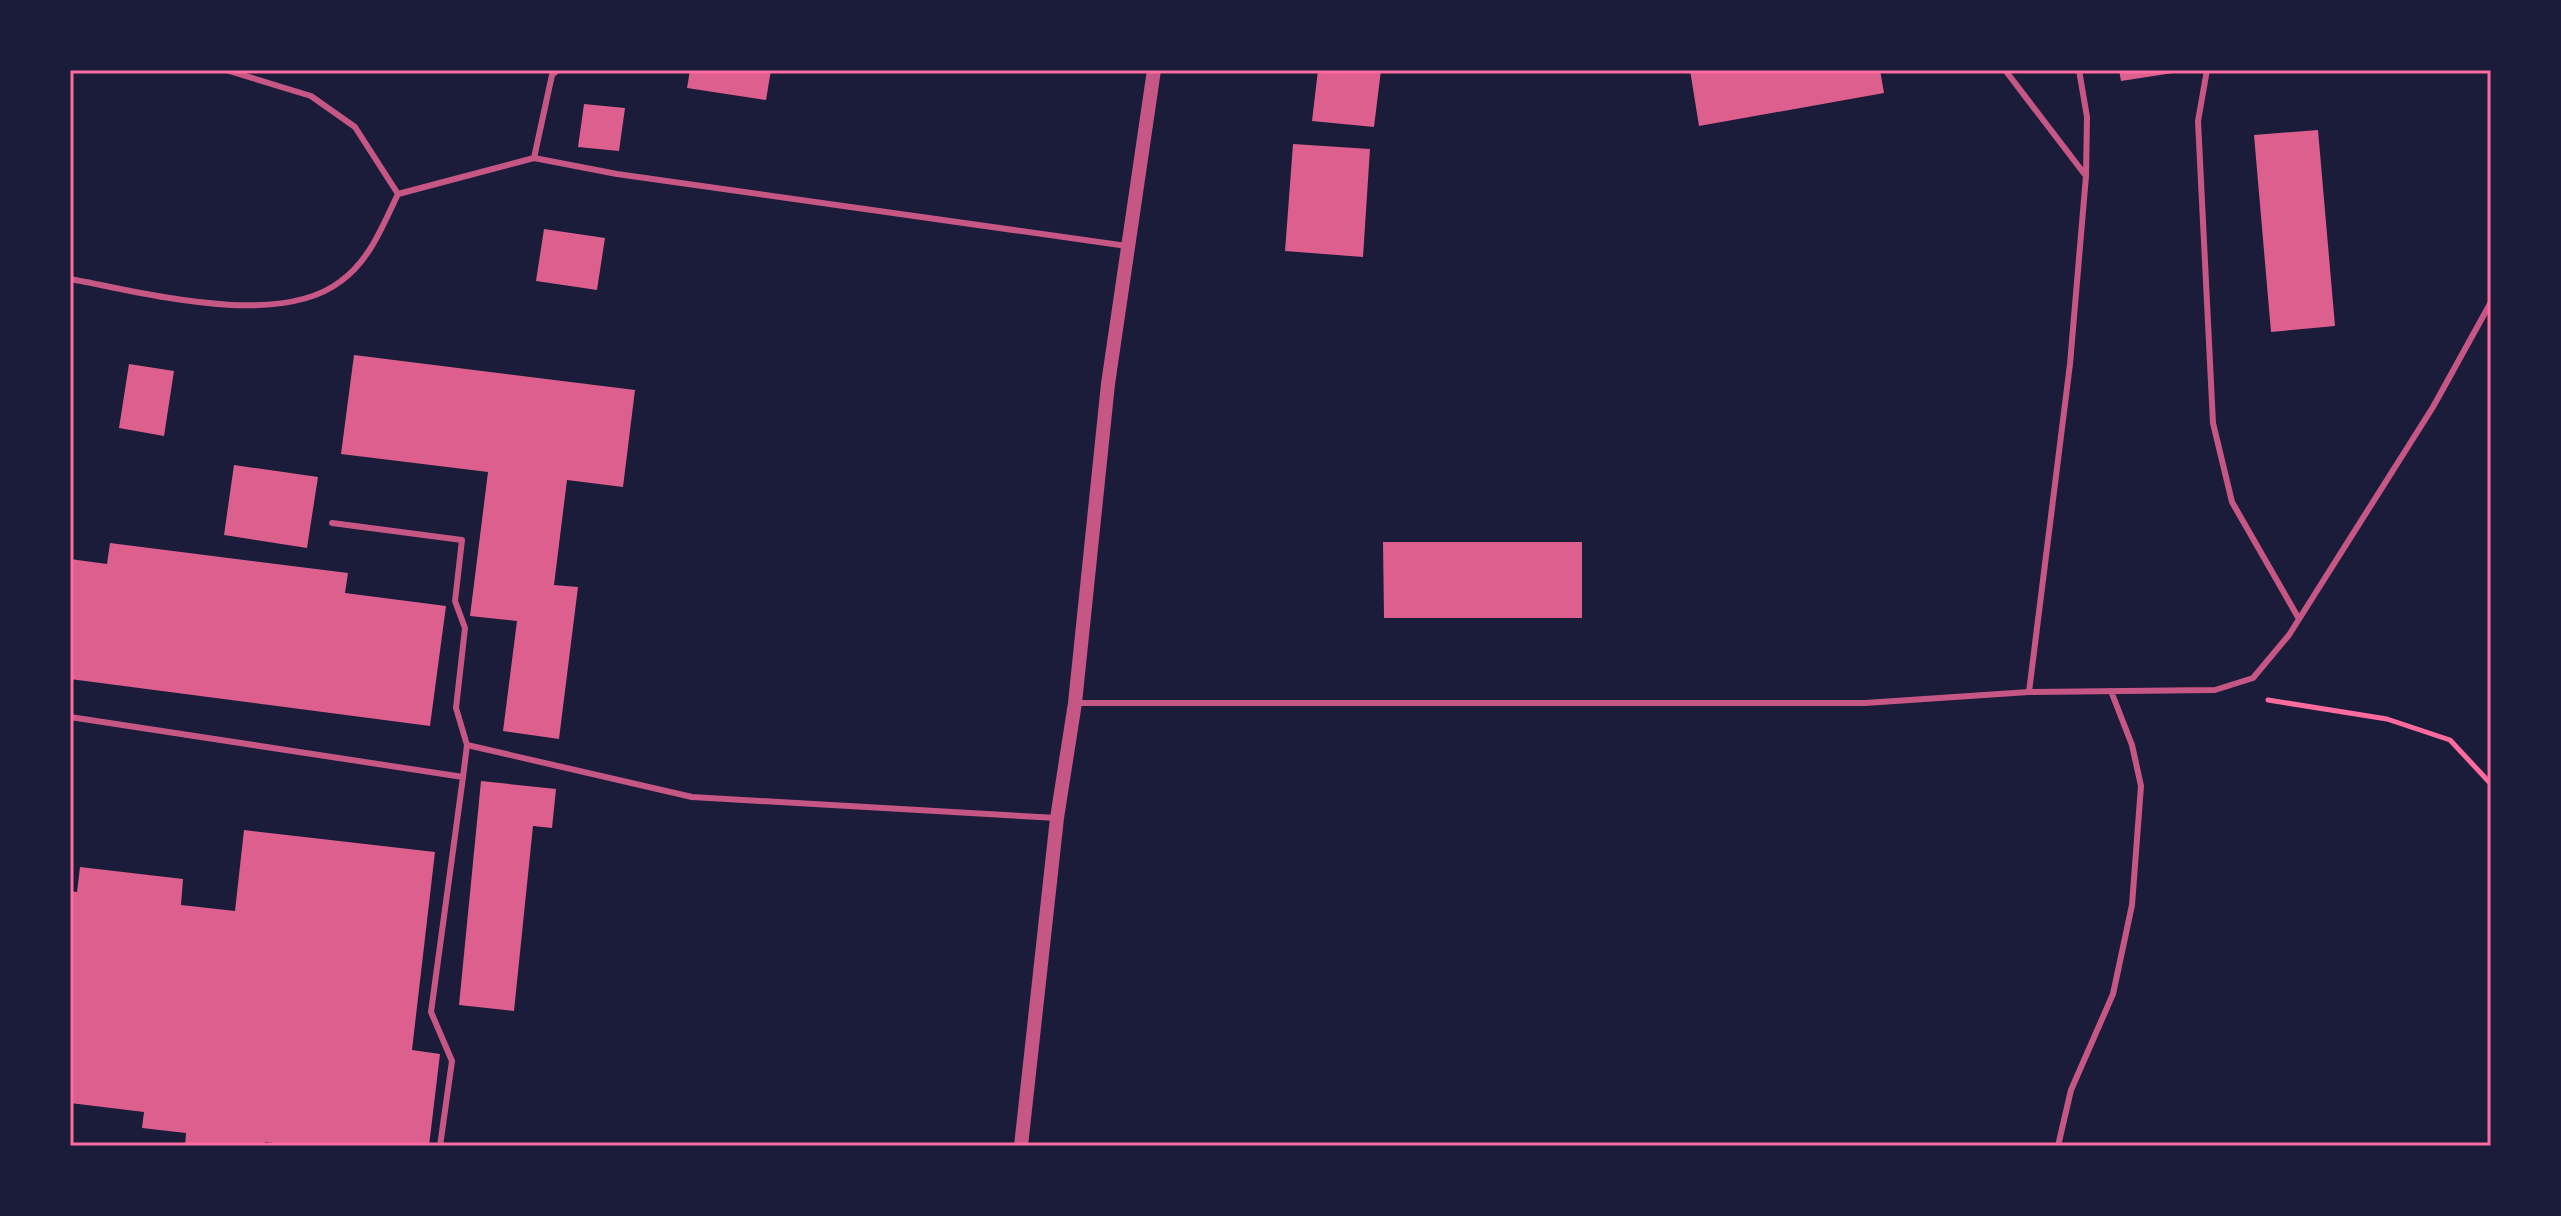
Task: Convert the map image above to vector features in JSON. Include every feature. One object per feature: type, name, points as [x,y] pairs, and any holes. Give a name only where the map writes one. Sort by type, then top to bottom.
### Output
[{"type":"street","points":[[1021,1146],[1057,818],[1075,703],[1108,384],[1154,70]]},
{"type":"lane","points":[[226,70],[311,96],[355,127],[398,194]]},
{"type":"lane","points":[[534,158],[552,75],[558,70]]},
{"type":"lane","points":[[2005,70],[2086,176]]},
{"type":"lane","points":[[2029,692],[2070,364],[2086,176],[2087,117],[2079,70]]},
{"type":"lane","points":[[2207,70],[2198,121],[2213,423],[2232,502],[2299,619]]},
{"type":"lane","points":[[70,279],[214,304],[282,306],[341,282],[374,245],[398,194],[534,158],[617,174],[1129,246]]},
{"type":"lane","points":[[1075,703],[1865,703],[2029,692],[2215,690],[2253,678],[2299,619],[2433,407],[2491,302]]},
{"type":"lane","points":[[332,523],[462,540],[455,601],[465,628],[456,708],[467,745],[431,1012],[452,1061],[440,1146]]},
{"type":"lane","points":[[2058,1146],[2071,1090],[2113,994],[2132,905],[2141,786],[2132,745],[2111,691]]},
{"type":"lane","points":[[70,717],[463,777]]},
{"type":"lane","points":[[467,745],[692,797],[1057,818]]},
{"type":"path","points":[[2215,690],[2387,719],[2450,740],[2491,784]]},
{"type":"building","points":[[690,70],[771,70],[766,100],[687,88]]},
{"type":"building","points":[[1318,70],[1381,70],[1374,127],[1312,121]]},
{"type":"building","points":[[1690,70],[1880,70],[1884,93],[1699,126]]},
{"type":"building","points":[[2119,70],[2172,70],[2173,73],[2121,81]]},
{"type":"building","points":[[584,104],[625,108],[619,151],[578,147]]},
{"type":"building","points":[[2318,130],[2335,326],[2271,332],[2254,135]]},
{"type":"building","points":[[1293,144],[1370,149],[1363,257],[1285,251]]},
{"type":"building","points":[[544,229],[605,238],[597,290],[536,281]]},
{"type":"building","points":[[354,355],[635,390],[623,487],[567,480],[554,585],[578,587],[559,739],[503,731],[517,621],[470,616],[488,472],[341,454]]},
{"type":"building","points":[[129,364],[174,371],[164,436],[119,428]]},
{"type":"building","points":[[234,465],[318,477],[307,548],[224,535]]},
{"type":"building","points":[[1383,542],[1582,542],[1582,618],[1384,618]]},
{"type":"building","points":[[110,543],[348,573],[345,593],[446,606],[430,726],[70,679],[70,559],[107,564]]},
{"type":"building","points":[[481,781],[556,789],[552,828],[533,826],[514,1011],[459,1005]]},
{"type":"building","points":[[244,830],[435,852],[412,1050],[440,1054],[429,1146],[301,1146],[265,1142],[264,1146],[185,1146],[186,1133],[142,1128],[144,1112],[70,1103],[70,891],[77,892],[80,867],[183,879],[181,905],[235,911]]}]
